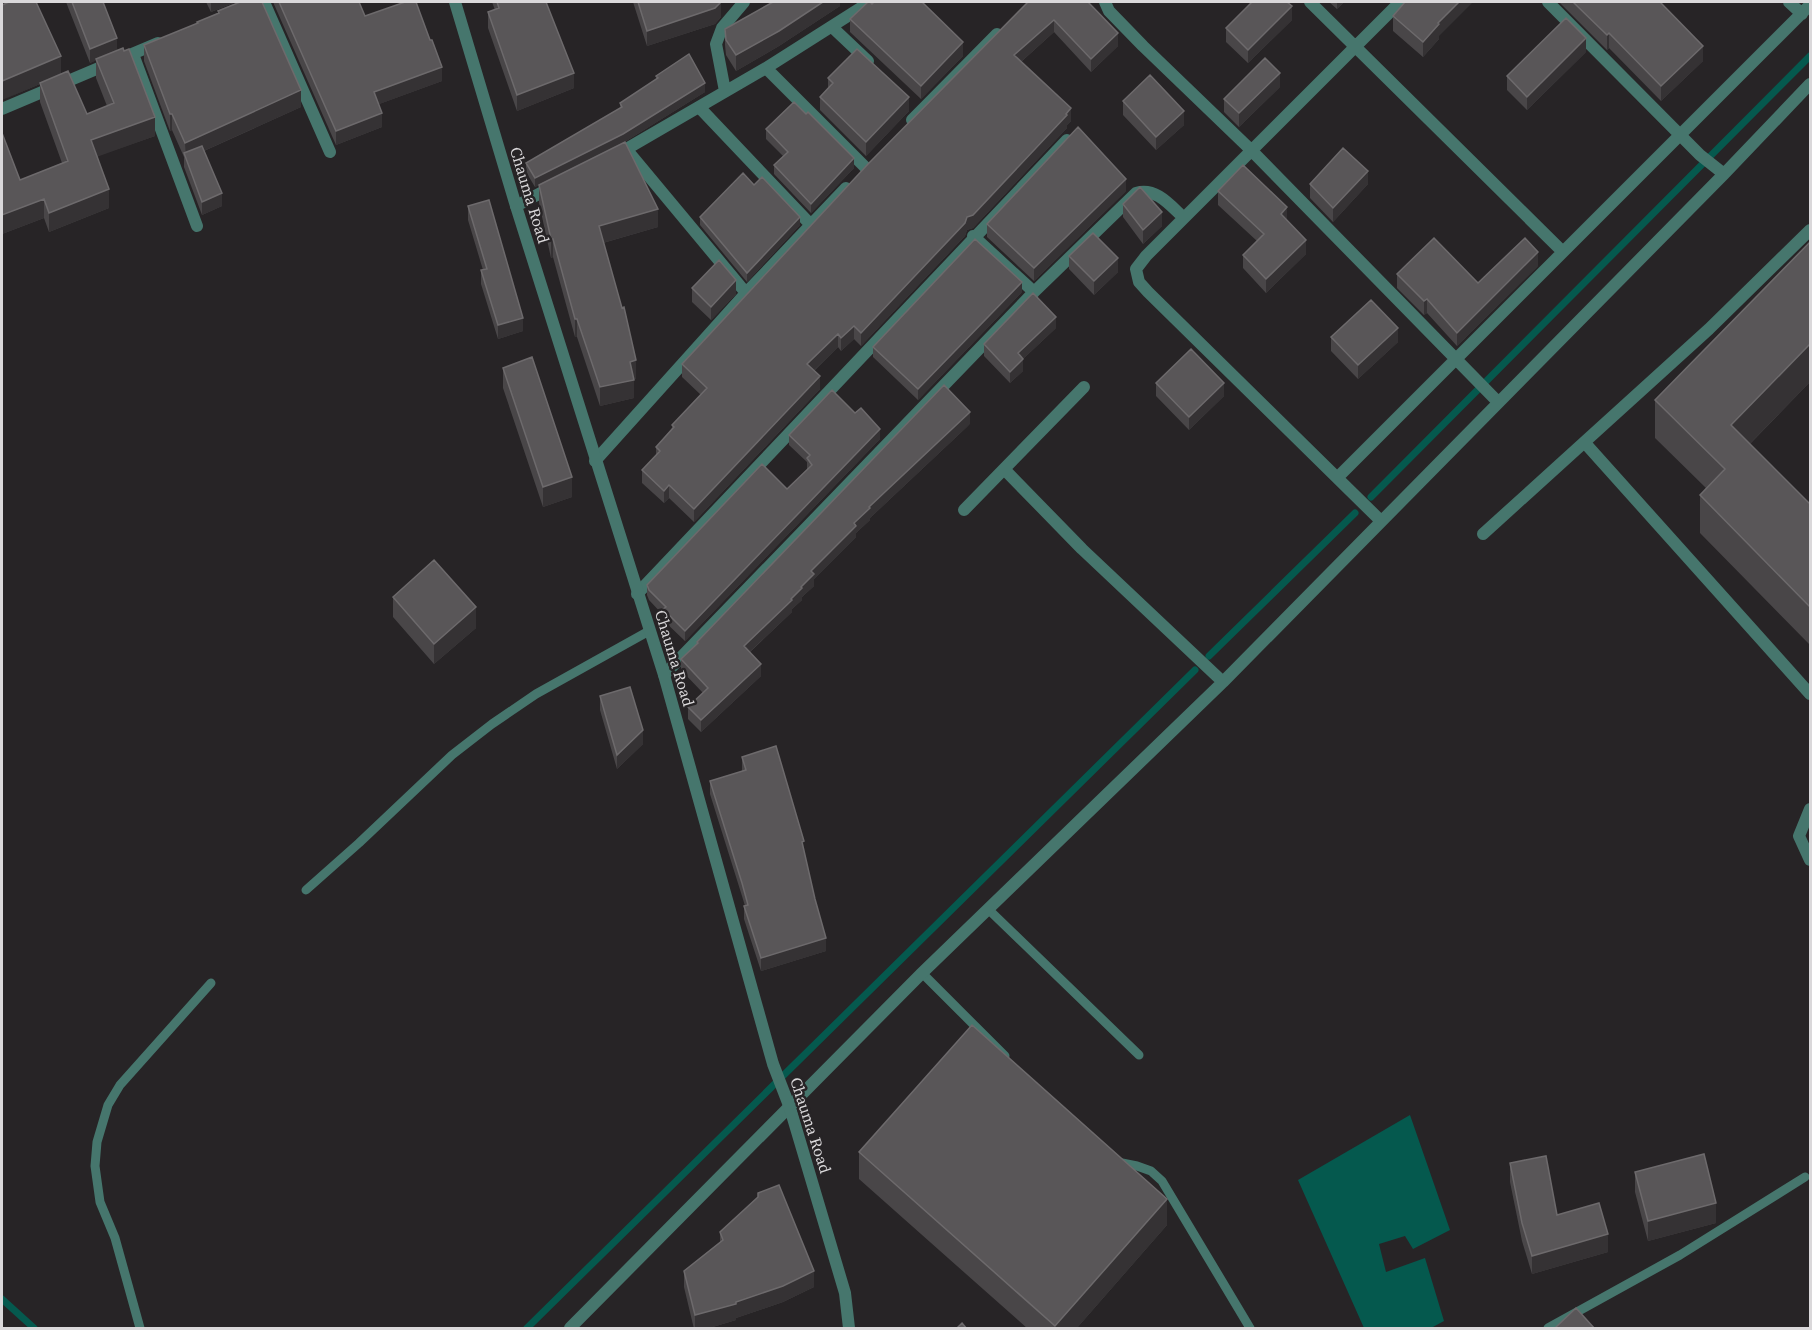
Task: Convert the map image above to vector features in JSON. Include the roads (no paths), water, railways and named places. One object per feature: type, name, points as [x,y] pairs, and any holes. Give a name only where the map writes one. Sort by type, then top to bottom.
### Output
[{"type":"street","points":[[264,2],[330,152]]},
{"type":"street","name":"Chauma Road","points":[[455,2],[595,461],[664,675],[773,1064],[790,1108],[845,1293],[849,1329]]},
{"type":"street","points":[[725,92],[716,44],[722,28],[744,2]]},
{"type":"street","points":[[607,160],[765,68],[870,2]]},
{"type":"street","points":[[1105,2],[1109,11],[1251,150],[1498,402]]},
{"type":"street","points":[[1310,2],[1563,252]]},
{"type":"street","points":[[1381,520],[1139,282],[1136,269],[1251,150],[1400,2]]},
{"type":"street","points":[[1548,2],[1700,154],[1720,171]]},
{"type":"street","points":[[1338,477],[1806,10],[1789,2]]},
{"type":"street","points":[[905,127],[917,107],[971,51],[1006,24]]},
{"type":"street","points":[[832,27],[881,72]]},
{"type":"street","points":[[2,109],[174,36]]},
{"type":"street","points":[[133,54],[197,226]]},
{"type":"street","points":[[595,461],[746,293],[870,164],[765,68]]},
{"type":"street","points":[[570,1329],[922,973],[1223,682],[1498,402],[1720,171],[1810,84]]},
{"type":"street","points":[[699,107],[811,225]]},
{"type":"street","points":[[637,594],[1072,135]]},
{"type":"street","points":[[627,150],[746,293]]},
{"type":"street","points":[[516,206],[566,180]]},
{"type":"street","points":[[664,675],[1034,292],[1136,193],[1143,191],[1155,193],[1184,218]]},
{"type":"street","points":[[1483,534],[1735,305],[1810,230]]},
{"type":"street","points":[[974,237],[1034,292]]},
{"type":"street","points":[[964,510],[1084,387]]},
{"type":"street","points":[[1585,443],[1810,694]]},
{"type":"street","points":[[1004,469],[1082,549],[1223,682]]},
{"type":"street","points":[[1810,809],[1798,836],[1810,860]]},
{"type":"lane","points":[[306,890],[452,755],[492,724],[536,694],[650,631]]},
{"type":"lane","points":[[987,909],[1139,1055]]},
{"type":"lane","points":[[922,973],[1012,1063]]},
{"type":"lane","points":[[140,1329],[115,1238],[100,1202],[95,1166],[97,1142],[108,1105],[120,1085],[211,983]]},
{"type":"lane","points":[[1111,1158],[1119,1163],[1151,1171],[1162,1181],[1250,1329]]},
{"type":"lane","points":[[1548,1329],[1680,1255],[1805,1177]]},
{"type":"waterway","points":[[1371,497],[1810,56]]},
{"type":"waterway","points":[[1209,656],[1355,513]]},
{"type":"waterway","points":[[527,1328],[1195,670]]},
{"type":"waterway","points":[[2,1299],[34,1328]]}]
